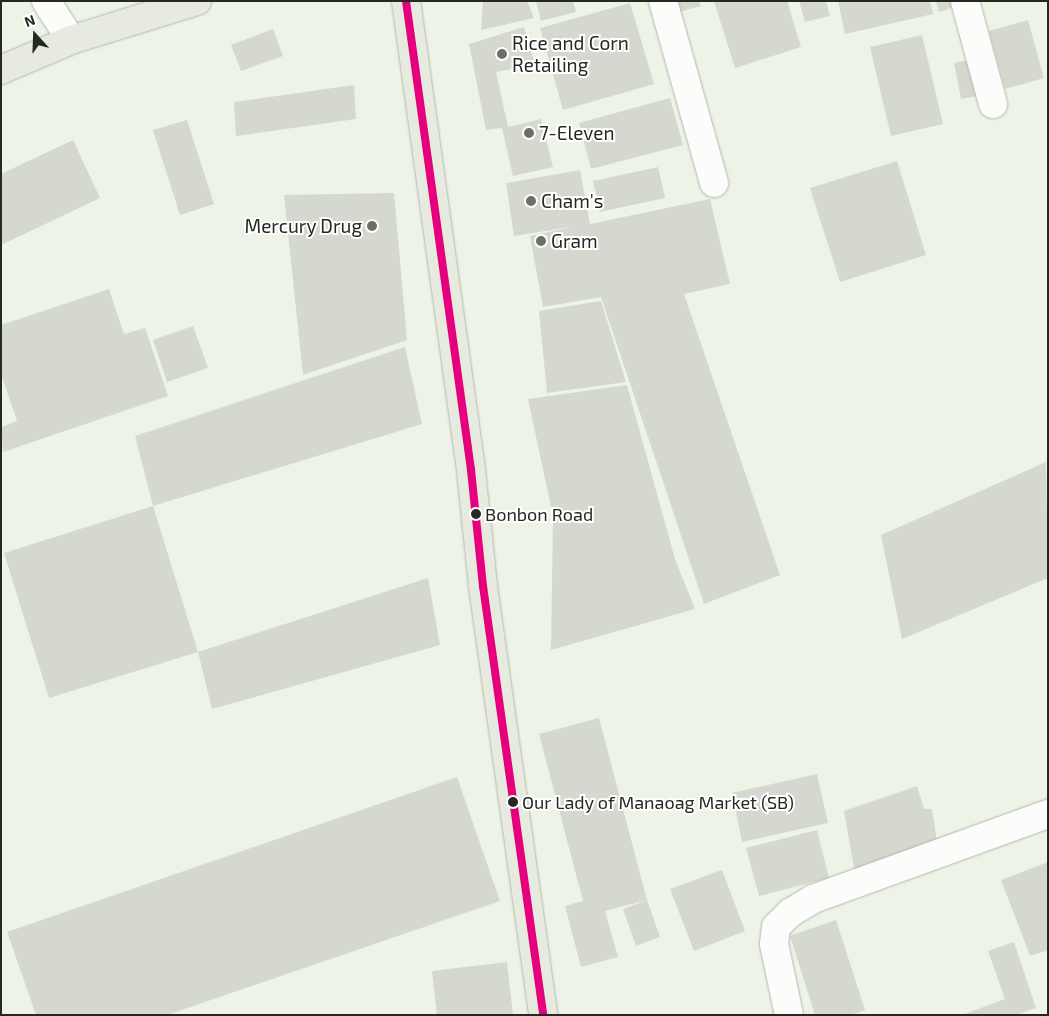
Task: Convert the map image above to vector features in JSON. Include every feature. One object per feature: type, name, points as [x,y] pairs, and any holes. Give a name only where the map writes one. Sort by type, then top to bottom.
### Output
[{"type":"main road","points":[[1,70],[71,40],[197,1]]},
{"type":"main road","points":[[406,1],[470,460],[483,586],[544,1015]]},
{"type":"street","points":[[46,1],[71,40]]},
{"type":"street","points":[[663,1],[714,183]]},
{"type":"street","points":[[965,1],[993,104]]},
{"type":"street","points":[[790,1015],[774,944],[776,927],[790,913],[813,899],[1048,814]]},
{"type":"building","points":[[483,1],[527,1],[534,18],[481,30]]},
{"type":"building","points":[[536,1],[573,1],[576,12],[541,21]]},
{"type":"building","points":[[676,1],[699,1],[701,6],[679,12]]},
{"type":"building","points":[[714,1],[787,1],[801,47],[735,68]]},
{"type":"building","points":[[799,1],[826,1],[830,16],[805,22]]},
{"type":"building","points":[[838,1],[930,1],[933,14],[845,34]]},
{"type":"building","points":[[936,1],[958,1],[959,6],[939,12]]},
{"type":"building","points":[[630,3],[654,84],[563,110],[540,28]]},
{"type":"building","points":[[1028,20],[1044,78],[1005,89],[989,31]]},
{"type":"building","points":[[524,27],[535,64],[496,72],[508,127],[541,119],[553,167],[513,176],[502,128],[486,130],[469,44]]},
{"type":"building","points":[[273,29],[283,56],[241,71],[231,45]]},
{"type":"building","points":[[922,35],[943,124],[891,136],[870,47]]},
{"type":"building","points":[[976,58],[983,95],[961,99],[954,63]]},
{"type":"building","points":[[354,85],[356,119],[236,136],[234,102]]},
{"type":"building","points":[[670,98],[683,145],[591,169],[579,123]]},
{"type":"building","points":[[187,120],[214,204],[180,215],[153,130]]},
{"type":"building","points":[[73,140],[100,198],[1,245],[1,174]]},
{"type":"building","points":[[897,161],[926,255],[840,282],[810,188]]},
{"type":"building","points":[[658,167],[665,198],[600,212],[593,181]]},
{"type":"building","points":[[580,170],[590,224],[710,199],[730,284],[684,294],[780,575],[704,604],[601,297],[543,307],[530,236],[577,226],[514,236],[506,183]]},
{"type":"building","points":[[394,193],[407,340],[303,375],[284,195]]},
{"type":"building","points":[[109,289],[124,334],[145,328],[168,396],[3,452],[1,427],[17,421],[1,374],[1,325]]},
{"type":"building","points":[[601,301],[626,382],[547,393],[539,311]]},
{"type":"building","points":[[193,326],[208,368],[167,382],[153,340]]},
{"type":"building","points":[[405,347],[422,424],[153,506],[135,436]]},
{"type":"building","points":[[627,385],[675,559],[695,609],[551,650],[553,516],[528,399]]},
{"type":"building","points":[[1046,462],[1048,578],[902,639],[881,535]]},
{"type":"building","points":[[153,506],[198,652],[49,698],[4,553]]},
{"type":"building","points":[[428,578],[440,645],[212,709],[198,652]]},
{"type":"building","points":[[599,718],[647,900],[605,911],[618,957],[581,967],[565,906],[583,901],[539,734]]},
{"type":"building","points":[[817,774],[828,823],[742,842],[732,793]]},
{"type":"building","points":[[457,777],[500,901],[167,1015],[36,1015],[7,932]]},
{"type":"building","points":[[917,786],[924,809],[932,809],[938,849],[855,874],[844,811]]},
{"type":"building","points":[[817,830],[829,878],[759,896],[746,848]]},
{"type":"building","points":[[1048,862],[1048,950],[1030,956],[1001,880]]},
{"type":"building","points":[[722,870],[745,931],[694,951],[670,889]]},
{"type":"building","points":[[647,900],[660,937],[636,946],[623,909]]},
{"type":"building","points":[[836,920],[865,1010],[850,1015],[815,1015],[790,936]]},
{"type":"building","points":[[1014,942],[1036,1008],[1016,1015],[962,1015],[1005,999],[988,951]]},
{"type":"building","points":[[507,962],[513,1015],[437,1015],[432,971]]},
{"type":"transit line","points":[[406,1],[471,470],[483,586],[543,1015]]},
{"type":"place","name":"Rice and Corn Retailing","points":[[502,54]]},
{"type":"place","name":"7-Eleven","points":[[529,133]]},
{"type":"place","name":"Cham's","points":[[531,201]]},
{"type":"place","name":"Mercury Drug","points":[[372,226]]},
{"type":"place","name":"Gram","points":[[541,241]]},
{"type":"place","name":"Bonbon Road","points":[[476,514]]},
{"type":"place","name":"Our Lady of Manaoag Market (SB)","points":[[513,802]]}]
